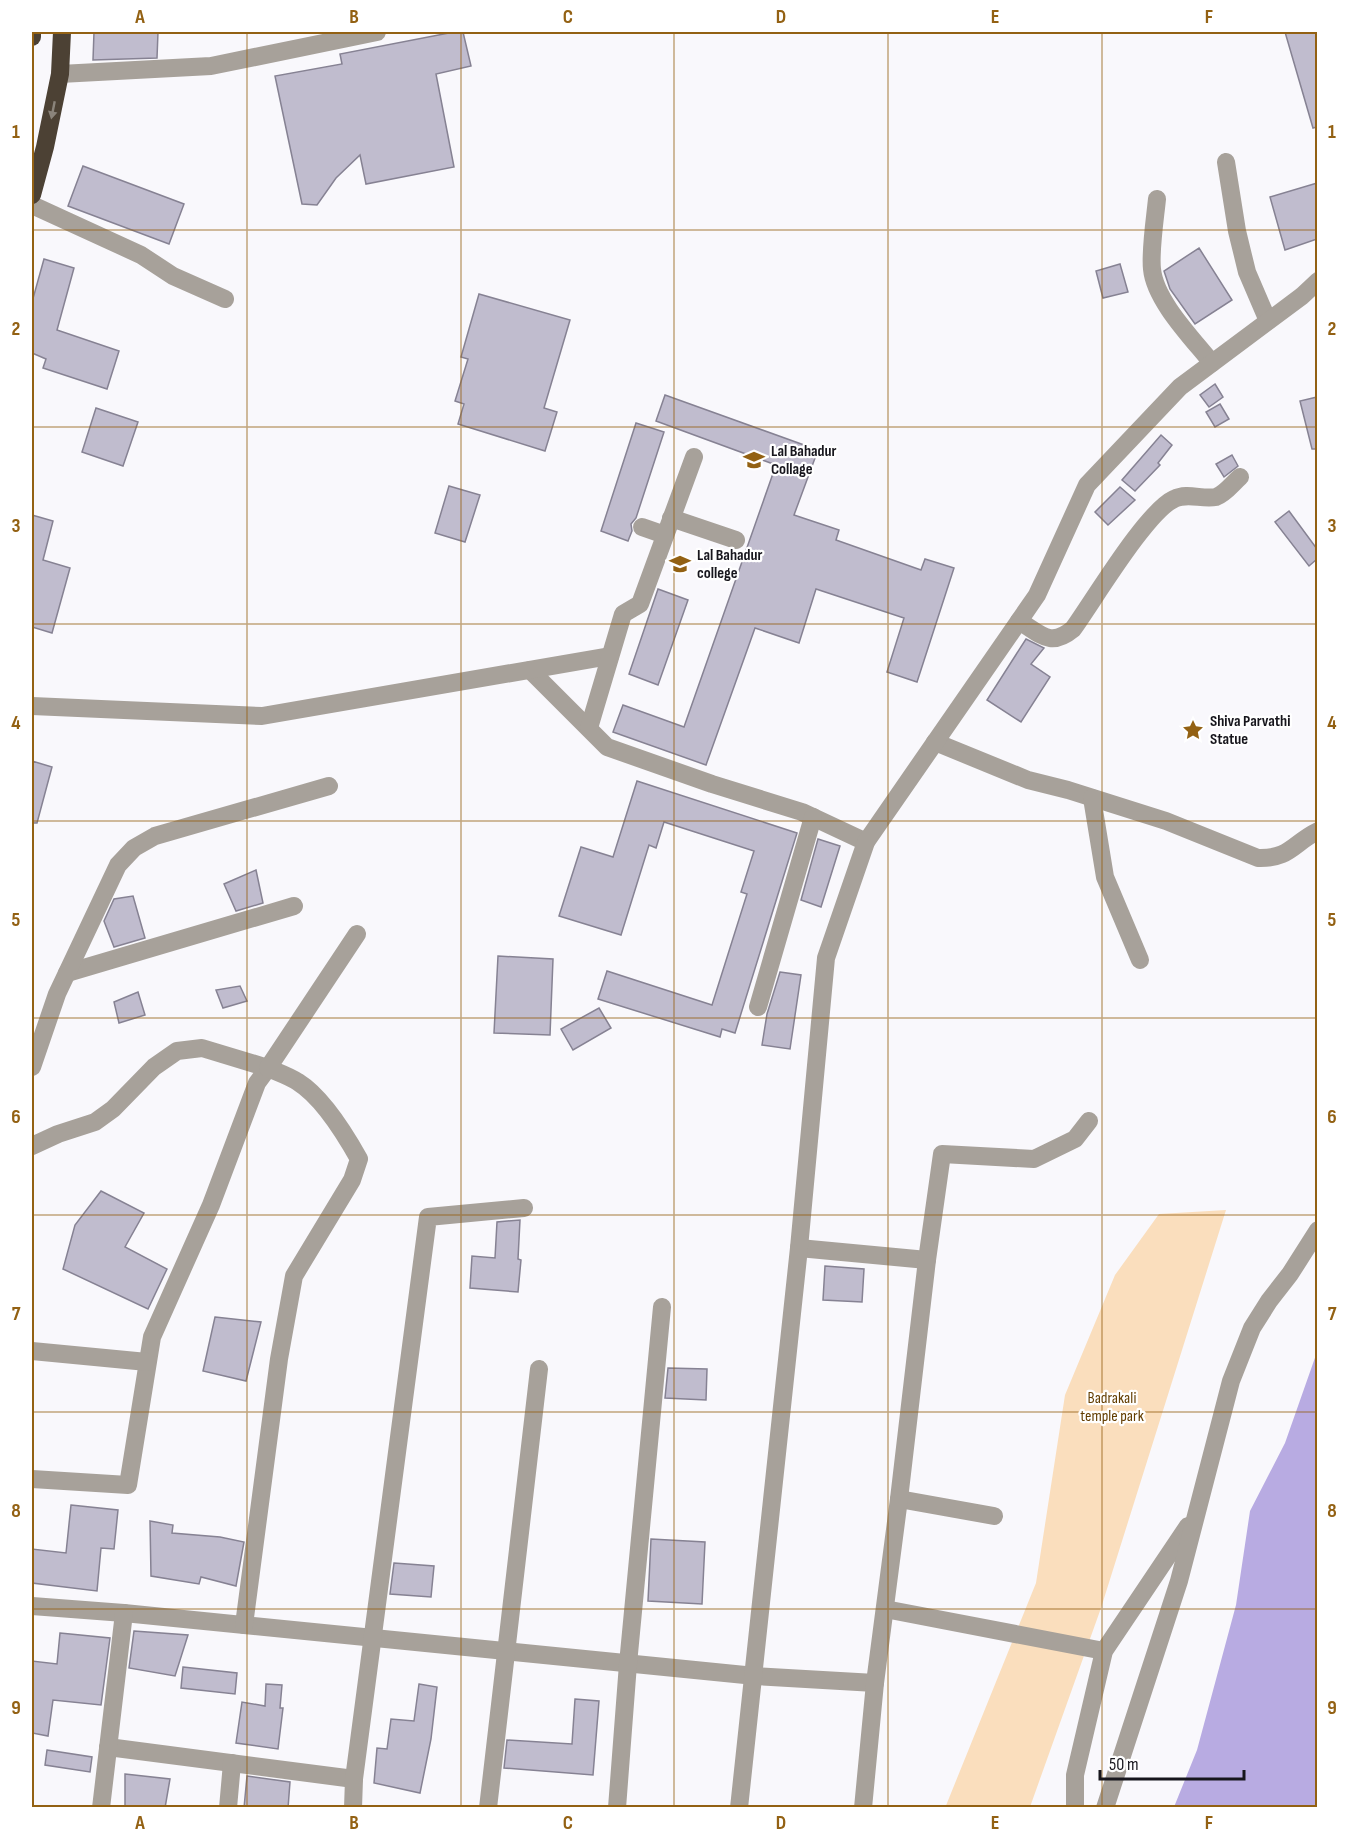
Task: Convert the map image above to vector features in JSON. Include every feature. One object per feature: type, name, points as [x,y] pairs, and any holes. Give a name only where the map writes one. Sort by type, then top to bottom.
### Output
[{"type":"highway","points":[[32,32],[32,37]]},
{"type":"highway","points":[[32,195],[45,147],[60,74],[62,32]]},
{"type":"street","points":[[60,74],[211,66],[377,32]]},
{"type":"street","points":[[1226,162],[1237,231],[1247,272],[1268,321]]},
{"type":"street","points":[[1156,199],[1152,269],[1158,289],[1167,305],[1212,363]]},
{"type":"street","points":[[32,205],[141,255],[173,276],[225,299]]},
{"type":"street","points":[[739,1808],[755,1676],[799,1248],[826,958],[866,842],[1037,595],[1087,485],[1180,387],[1268,321],[1310,293],[1317,281]]},
{"type":"street","points":[[589,728],[623,614],[640,604],[694,457]]},
{"type":"street","points":[[1019,621],[1049,639],[1064,637],[1073,629],[1146,525],[1161,509],[1174,499],[1183,496],[1216,496],[1224,492],[1240,477]]},
{"type":"street","points":[[671,518],[736,540]]},
{"type":"street","points":[[642,527],[665,535]]},
{"type":"street","points":[[32,706],[262,716],[610,656]]},
{"type":"street","points":[[530,670],[607,747],[813,817],[866,842]]},
{"type":"street","points":[[935,742],[1028,780],[1166,821],[1258,858],[1273,859],[1284,854],[1317,831]]},
{"type":"street","points":[[32,1067],[57,994],[118,865],[134,848],[155,836],[329,786]]},
{"type":"street","points":[[1092,798],[1105,877],[1140,960]]},
{"type":"street","points":[[758,1007],[813,817]]},
{"type":"street","points":[[67,973],[294,906]]},
{"type":"street","points":[[32,1479],[128,1485],[152,1337],[211,1205],[257,1083],[357,934]]},
{"type":"street","points":[[32,1146],[58,1134],[95,1122],[113,1109],[154,1067],[177,1052],[202,1048],[267,1068],[298,1082],[319,1102],[348,1139],[359,1159],[352,1180],[294,1276],[279,1359],[244,1625]]},
{"type":"street","points":[[863,1808],[875,1683],[942,1154],[1034,1159],[1075,1139],[1089,1121]]},
{"type":"street","points":[[353,1808],[354,1779],[428,1217],[524,1208]]},
{"type":"street","points":[[1105,1808],[1179,1581],[1231,1381],[1252,1328],[1269,1300],[1290,1274],[1317,1230]]},
{"type":"street","points":[[799,1248],[927,1260]]},
{"type":"street","points":[[617,1808],[628,1664],[662,1307]]},
{"type":"street","points":[[32,1351],[147,1362]]},
{"type":"street","points":[[488,1808],[539,1369]]},
{"type":"street","points":[[899,1499],[994,1516]]},
{"type":"street","points":[[1076,1808],[1075,1775],[1104,1651],[1196,1515]]},
{"type":"street","points":[[32,1606],[123,1613],[755,1676],[875,1683]]},
{"type":"street","points":[[885,1609],[1104,1651]]},
{"type":"street","points":[[101,1808],[123,1613]]},
{"type":"street","points":[[108,1747],[354,1779]]},
{"type":"street","points":[[228,1808],[232,1763]]},
{"type":"green space","name":"Badrakali temple park","points":[[1226,1210],[1101,1608],[1030,1807],[945,1808],[1036,1583],[1065,1395],[1115,1275],[1159,1214]]},
{"type":"shaded area","points":[[1317,1352],[1317,1807],[1174,1807],[1197,1750],[1236,1605],[1250,1511],[1285,1443]]},
{"type":"building","points":[[94,32],[158,32],[157,58],[93,60]]},
{"type":"building","points":[[463,32],[471,66],[436,74],[454,167],[366,184],[360,155],[336,178],[317,205],[302,204],[275,76],[342,64],[340,54]]},
{"type":"building","points":[[1285,32],[1317,32],[1317,127],[1313,128]]},
{"type":"building","points":[[83,166],[184,204],[169,244],[68,206]]},
{"type":"building","points":[[1317,183],[1317,239],[1285,250],[1270,197]]},
{"type":"building","points":[[1199,248],[1232,300],[1195,324],[1170,289],[1164,271]]},
{"type":"building","points":[[44,259],[74,268],[57,330],[119,351],[107,389],[43,368],[46,359],[32,353],[32,302]]},
{"type":"building","points":[[1120,264],[1128,292],[1103,298],[1096,271]]},
{"type":"building","points":[[479,294],[570,320],[544,408],[557,412],[545,451],[458,424],[464,404],[455,401],[468,359],[461,357]]},
{"type":"building","points":[[1215,384],[1223,397],[1209,407],[1200,395]]},
{"type":"building","points":[[665,395],[818,450],[794,515],[839,530],[836,540],[921,570],[925,559],[954,568],[917,682],[887,672],[904,618],[816,589],[799,643],[755,628],[706,765],[613,732],[623,705],[684,727],[776,465],[656,421]]},
{"type":"building","points":[[1317,397],[1317,449],[1312,449],[1300,401]]},
{"type":"building","points":[[1220,404],[1229,419],[1215,427],[1206,412]]},
{"type":"building","points":[[96,408],[138,422],[123,466],[82,452]]},
{"type":"building","points":[[636,423],[664,432],[636,518],[631,524],[632,531],[628,541],[601,531]]},
{"type":"building","points":[[1161,435],[1172,445],[1158,463],[1160,465],[1135,491],[1122,480]]},
{"type":"building","points":[[1232,455],[1238,466],[1224,477],[1216,464]]},
{"type":"building","points":[[449,486],[480,495],[465,542],[435,533]]},
{"type":"building","points":[[1120,487],[1135,500],[1108,525],[1095,512]]},
{"type":"building","points":[[1289,511],[1317,549],[1317,559],[1309,566],[1275,522]]},
{"type":"building","points":[[32,515],[53,521],[43,560],[70,568],[52,633],[32,627]]},
{"type":"building","points":[[658,589],[688,600],[658,685],[629,674]]},
{"type":"building","points":[[1026,639],[1044,648],[1031,664],[1050,677],[1021,722],[987,700]]},
{"type":"building","points":[[32,761],[52,767],[37,823],[32,823]]},
{"type":"building","points":[[637,781],[797,833],[735,1033],[722,1029],[720,1037],[598,999],[607,971],[712,1005],[747,894],[741,892],[754,851],[664,822],[656,848],[649,845],[621,935],[559,916],[581,847],[613,857]]},
{"type":"building","points":[[818,839],[840,846],[821,907],[801,900]]},
{"type":"building","points":[[256,870],[263,903],[236,911],[224,884]]},
{"type":"building","points":[[133,896],[145,938],[114,947],[104,921],[114,899]]},
{"type":"building","points":[[498,956],[553,959],[550,1035],[494,1033]]},
{"type":"building","points":[[780,972],[801,975],[790,1049],[762,1045],[767,1014]]},
{"type":"building","points":[[240,986],[247,1001],[223,1008],[216,990]]},
{"type":"building","points":[[138,992],[145,1015],[119,1023],[114,1002]]},
{"type":"building","points":[[599,1008],[611,1028],[573,1050],[561,1029]]},
{"type":"building","points":[[101,1191],[144,1213],[125,1247],[167,1269],[148,1309],[63,1269],[75,1225]]},
{"type":"building","points":[[520,1220],[518,1259],[521,1260],[518,1292],[470,1288],[472,1256],[495,1258],[497,1222]]},
{"type":"building","points":[[825,1266],[864,1269],[862,1302],[823,1300]]},
{"type":"building","points":[[215,1317],[261,1322],[246,1381],[203,1371]]},
{"type":"building","points":[[668,1368],[707,1369],[706,1400],[665,1398]]},
{"type":"building","points":[[71,1505],[118,1510],[114,1549],[101,1548],[97,1591],[32,1583],[32,1549],[66,1553]]},
{"type":"building","points":[[150,1521],[173,1525],[172,1533],[220,1537],[244,1542],[236,1586],[201,1577],[199,1584],[151,1576]]},
{"type":"building","points":[[651,1539],[705,1542],[702,1604],[648,1601]]},
{"type":"building","points":[[394,1563],[434,1566],[431,1597],[390,1594]]},
{"type":"building","points":[[134,1631],[188,1635],[175,1676],[129,1668]]},
{"type":"building","points":[[60,1633],[110,1638],[101,1705],[53,1700],[48,1736],[32,1733],[32,1661],[57,1664]]},
{"type":"building","points":[[183,1667],[237,1673],[235,1694],[181,1688]]},
{"type":"building","points":[[266,1684],[282,1685],[280,1708],[283,1708],[278,1749],[236,1743],[242,1702],[265,1706]]},
{"type":"building","points":[[419,1684],[437,1687],[431,1739],[420,1793],[374,1783],[377,1748],[387,1749],[391,1719],[414,1721]]},
{"type":"building","points":[[575,1699],[599,1701],[593,1775],[504,1768],[507,1740],[572,1744]]},
{"type":"building","points":[[47,1750],[92,1757],[90,1772],[45,1765]]},
{"type":"building","points":[[125,1774],[170,1779],[165,1808],[125,1808]]},
{"type":"building","points":[[247,1776],[290,1782],[288,1808],[244,1808]]},
{"type":"place","name":"Lal Bahadur Collage","points":[[754,460]]},
{"type":"place","name":"Lal Bahadur college","points":[[680,564]]},
{"type":"place","name":"Shiva Parvathi Statue","points":[[1193,730]]}]
